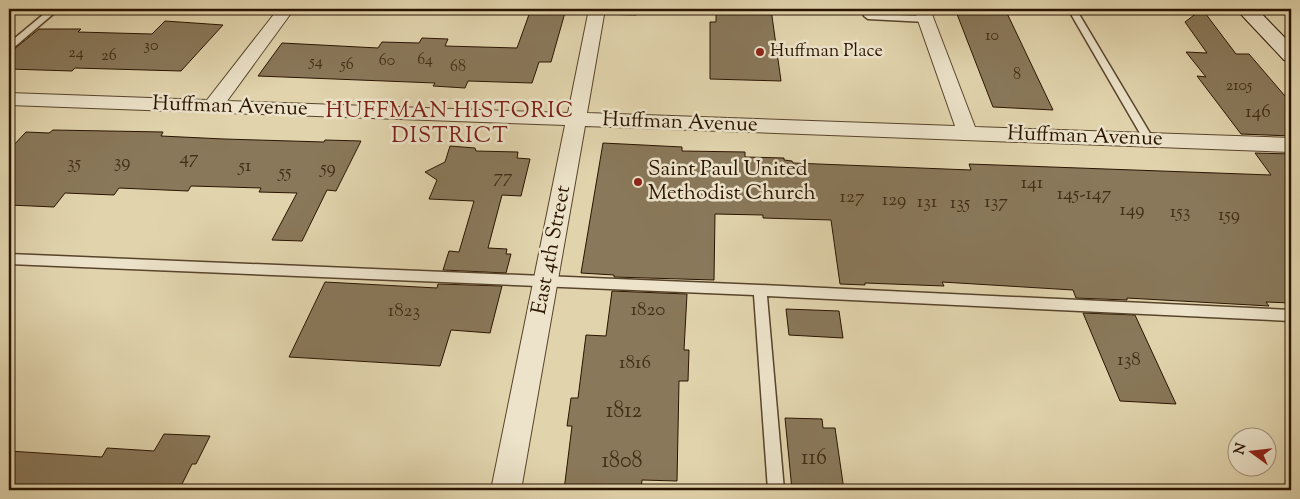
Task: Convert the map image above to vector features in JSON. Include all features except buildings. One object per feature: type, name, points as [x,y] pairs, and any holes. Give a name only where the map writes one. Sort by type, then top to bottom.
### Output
[{"type":"main road","points":[[1246,9],[1291,56]]},
{"type":"street","points":[[213,106],[286,9]]},
{"type":"street","name":"East 4th Street","points":[[506,490],[597,9]]},
{"type":"street","points":[[924,14],[967,132]]},
{"type":"street","name":"Huffman Avenue","points":[[9,99],[1291,145]]},
{"type":"lane","points":[[9,47],[55,9]]},
{"type":"lane","points":[[597,9],[636,11],[647,9]]},
{"type":"lane","points":[[866,9],[868,16],[924,14]]},
{"type":"lane","points":[[1072,9],[1149,140]]},
{"type":"lane","points":[[9,259],[760,290],[1291,316]]},
{"type":"lane","points":[[760,290],[776,490]]},
{"type":"place","name":"Huffman Place","points":[[760,52]]},
{"type":"place","name":"Saint Paul United Methodist Church","points":[[638,182]]},
{"type":"district","name":"HUFFMAN HISTORIC DISTRICT","points":[[450,124]]}]
